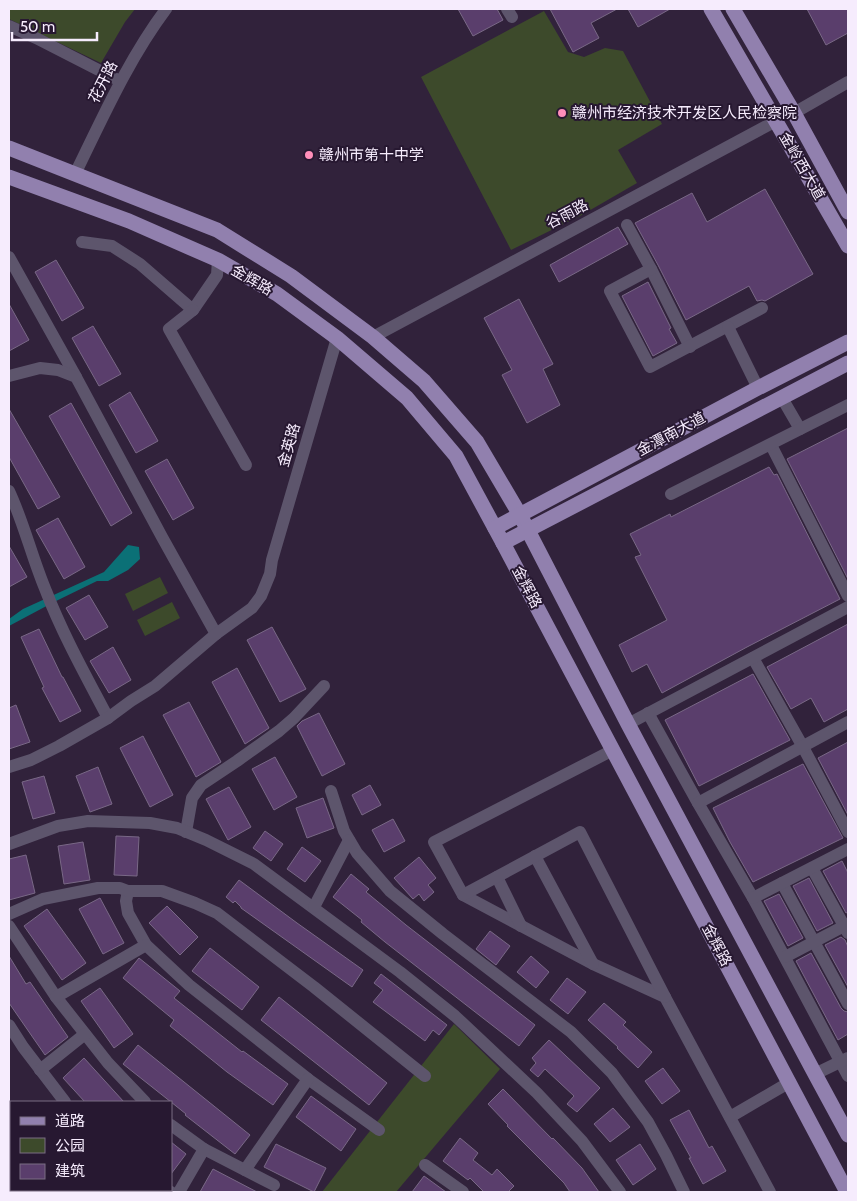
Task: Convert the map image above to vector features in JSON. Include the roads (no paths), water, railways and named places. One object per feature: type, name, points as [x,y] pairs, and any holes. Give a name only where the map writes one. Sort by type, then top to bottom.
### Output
[{"type":"main road","name":"金岭西大道","points":[[711,9],[848,246]]},
{"type":"main road","name":"金岭西大道","points":[[733,9],[794,113],[848,212]]},
{"type":"main road","name":"金辉路","points":[[9,148],[217,230],[291,276],[373,336],[424,381],[477,442],[520,515],[628,724],[848,1135]]},
{"type":"main road","name":"金辉路","points":[[9,177],[129,221],[218,260],[277,294],[337,338],[407,398],[456,456],[848,1192]]},
{"type":"main road","name":"金潭南大道","points":[[495,528],[848,342]]},
{"type":"main road","name":"金潭南大道","points":[[504,543],[845,366]]},
{"type":"street","name":"花开路","points":[[76,174],[120,81],[166,9]]},
{"type":"street","points":[[9,26],[120,81]]},
{"type":"street","points":[[794,113],[848,82]]},
{"type":"street","name":"谷雨路","points":[[373,336],[776,121]]},
{"type":"street","points":[[627,226],[690,346]]},
{"type":"street","points":[[82,242],[112,246],[140,264],[193,310]]},
{"type":"street","points":[[9,257],[216,634]]},
{"type":"street","points":[[218,260],[217,275],[193,310],[170,330],[246,465]]},
{"type":"street","points":[[651,269],[610,292],[650,367],[762,308]]},
{"type":"street","points":[[728,327],[758,388]]},
{"type":"street","name":"金英路","points":[[9,768],[31,760],[108,718],[155,686],[216,634],[252,608],[261,596],[270,574],[272,560],[337,338]]},
{"type":"street","points":[[9,376],[40,368],[58,370],[76,376]]},
{"type":"street","points":[[782,398],[800,429]]},
{"type":"street","points":[[671,494],[848,405]]},
{"type":"street","points":[[771,445],[848,596]]},
{"type":"street","points":[[9,491],[17,509],[33,560],[57,618],[108,718]]},
{"type":"street","points":[[628,724],[848,607]]},
{"type":"street","points":[[753,658],[848,832]]},
{"type":"street","points":[[186,832],[192,798],[201,785],[279,731],[324,686]]},
{"type":"street","points":[[648,713],[845,1060],[848,1076]]},
{"type":"street","points":[[698,803],[848,722]]},
{"type":"street","points":[[613,750],[434,842],[463,895],[593,964],[665,997]]},
{"type":"street","points":[[331,790],[344,831],[349,840],[357,853],[390,891],[571,1032],[612,1073],[648,1122],[684,1192]]},
{"type":"street","points":[[9,844],[58,826],[88,821],[150,823],[177,828],[233,852],[254,864],[314,907],[455,1016],[536,1093],[582,1141],[620,1192]]},
{"type":"street","points":[[463,895],[580,832],[665,997],[770,1192]]},
{"type":"street","points":[[314,907],[349,840]]},
{"type":"street","points":[[753,898],[847,852]]},
{"type":"street","points":[[535,856],[593,964]]},
{"type":"street","points":[[785,957],[847,928],[812,868]]},
{"type":"street","points":[[497,877],[521,926]]},
{"type":"street","points":[[782,883],[848,1004]]},
{"type":"street","points":[[9,914],[43,899],[98,888],[120,888],[128,891],[162,891],[195,903],[217,913],[314,987],[425,1076]]},
{"type":"street","points":[[128,891],[126,901],[128,913],[146,945],[189,985],[308,1079],[379,1130]]},
{"type":"street","points":[[9,926],[56,997],[108,1063],[144,1101]]},
{"type":"street","points":[[56,997],[146,945]]},
{"type":"street","points":[[9,1025],[64,1101]]},
{"type":"street","points":[[40,1070],[85,1034]]},
{"type":"street","points":[[815,1074],[845,1060]]},
{"type":"street","points":[[246,1170],[308,1079]]},
{"type":"street","points":[[730,1117],[790,1082]]},
{"type":"street","points":[[172,1126],[204,1149],[274,1185]]},
{"type":"street","points":[[179,1192],[204,1149]]},
{"type":"street","points":[[426,1165],[463,1192]]},
{"type":"place","name":"赣州市经济技术开发区人民检察院","points":[[562,113]]},
{"type":"place","name":"赣州市第十中学","points":[[309,155]]}]
